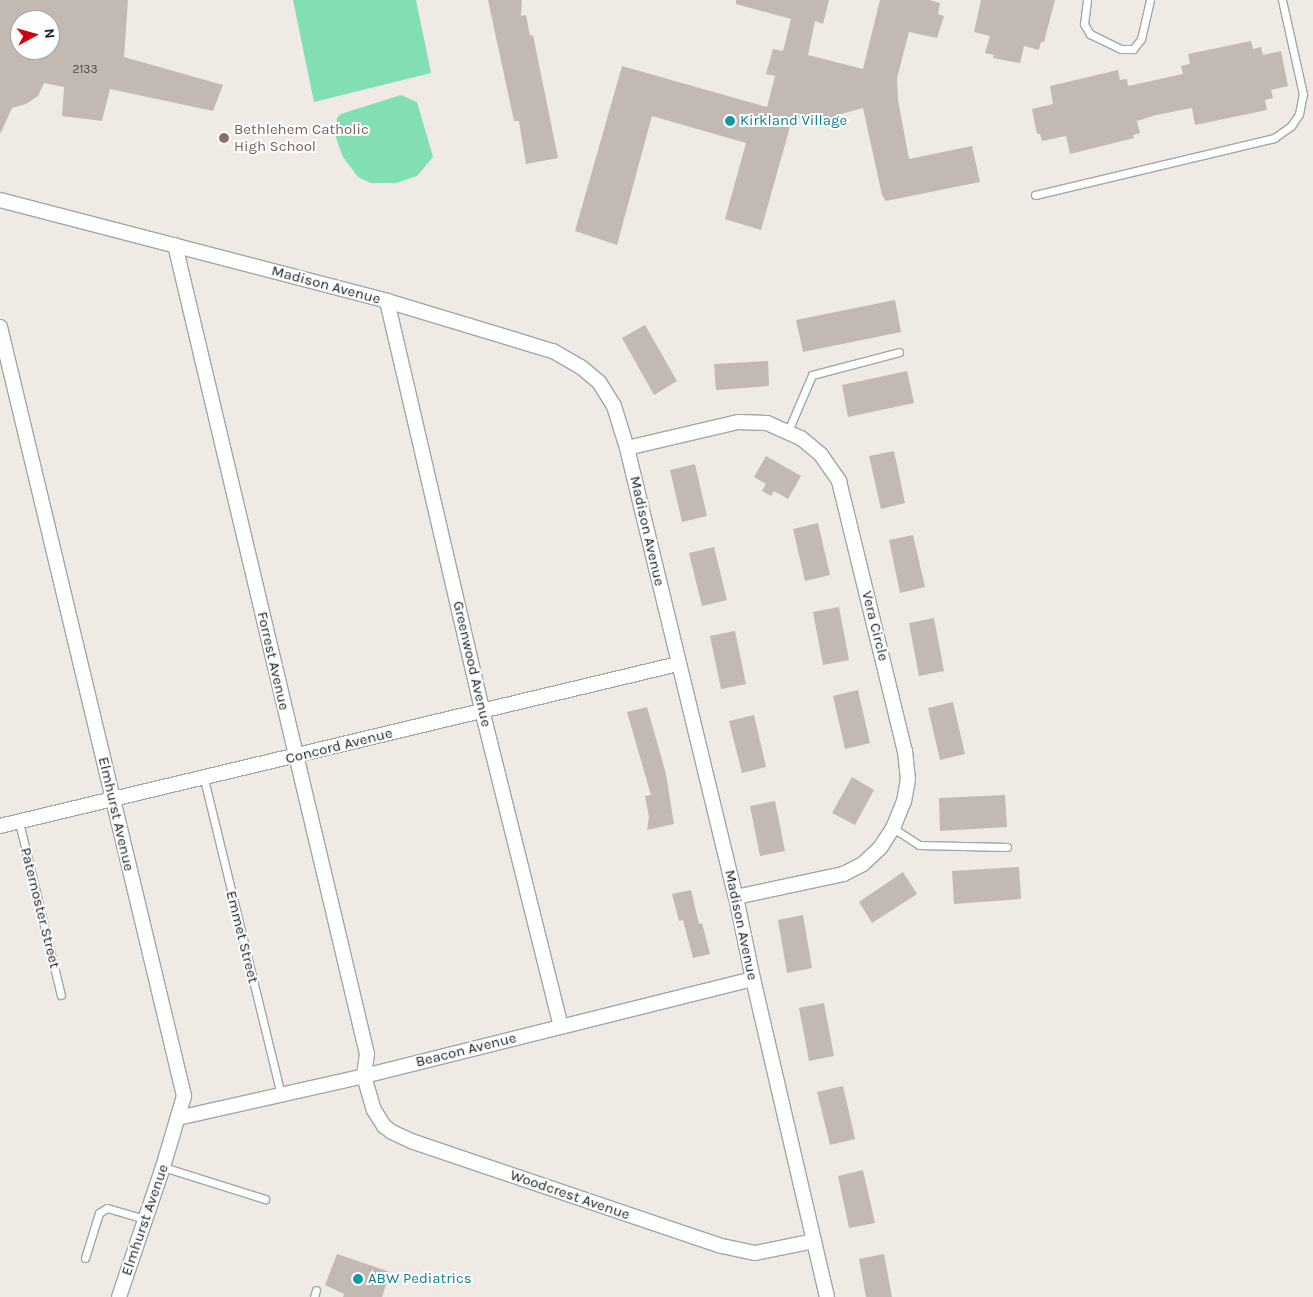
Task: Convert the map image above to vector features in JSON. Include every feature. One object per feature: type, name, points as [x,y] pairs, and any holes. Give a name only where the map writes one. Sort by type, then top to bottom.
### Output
[{"type":"street","name":"Madison Avenue","points":[[0,200],[388,301],[553,351],[581,367],[599,382],[614,406],[627,448],[736,897],[753,979],[827,1297]]},
{"type":"street","name":"Forrest Avenue","points":[[175,246],[368,1054],[364,1076]]},
{"type":"street","name":"Greenwood Avenue","points":[[388,301],[482,710],[561,1026]]},
{"type":"street","name":"Elmhurst Avenue","points":[[0,327],[184,1096],[163,1167],[119,1297]]},
{"type":"street","name":"Vera Circle","points":[[627,448],[738,422],[768,423],[801,438],[821,455],[839,481],[905,751],[908,779],[904,801],[894,828],[880,848],[863,864],[842,874],[736,897]]},
{"type":"street","name":"Concord Avenue","points":[[0,826],[204,779],[482,710],[678,664]]},
{"type":"street","name":"Beacon Avenue","points":[[178,1118],[364,1076],[753,979]]},
{"type":"street","name":"Woodcrest Avenue","points":[[364,1076],[374,1110],[384,1126],[411,1141],[722,1246],[755,1253],[814,1241]]},
{"type":"lane","points":[[1087,0],[1084,24],[1090,34],[1121,50],[1134,50],[1141,39],[1150,0]]},
{"type":"lane","points":[[1035,195],[1274,138],[1291,126],[1299,114],[1303,103],[1298,68],[1282,0]]},
{"type":"lane","points":[[788,431],[812,375],[899,352]]},
{"type":"lane","name":"Emmet Street","points":[[204,779],[281,1096]]},
{"type":"lane","name":"Paternoster Street","points":[[19,822],[61,995]]},
{"type":"lane","points":[[894,828],[918,845],[1007,847]]},
{"type":"lane","points":[[163,1167],[265,1199]]},
{"type":"lane","points":[[86,1258],[99,1213],[107,1208],[145,1219]]},
{"type":"green space","points":[[293,0],[416,0],[431,73],[314,102]]},
{"type":"green space","points":[[401,95],[417,102],[433,157],[417,176],[396,183],[371,183],[358,177],[343,157],[336,138],[337,118],[341,114]]},
{"type":"building","name":"Bethlehem Catholic High School","points":[[0,0],[128,0],[124,57],[223,85],[213,111],[110,89],[102,121],[62,116],[64,87],[44,83],[38,96],[26,104],[12,108],[0,134]]},
{"type":"building","points":[[488,0],[522,0],[521,16],[526,15],[530,36],[533,35],[558,158],[526,164],[519,121],[514,121]]},
{"type":"building","name":"Kirkland Village","points":[[736,0],[829,0],[823,24],[815,21],[808,55],[863,69],[880,0],[929,0],[940,3],[938,14],[944,16],[937,38],[909,32],[897,78],[898,100],[909,159],[972,146],[980,182],[886,201],[882,195],[863,108],[834,116],[833,126],[793,116],[761,230],[725,219],[746,143],[652,116],[617,245],[575,231],[622,66],[767,107],[775,76],[766,74],[773,49],[783,51],[791,19],[736,4]]},
{"type":"building","points":[[981,0],[1055,0],[1044,42],[1041,42],[1039,50],[1024,46],[1020,63],[993,58],[994,55],[985,53],[990,36],[974,32]]},
{"type":"building","points":[[1251,41],[1253,49],[1261,47],[1263,55],[1281,51],[1288,86],[1271,90],[1273,98],[1265,100],[1267,110],[1195,125],[1192,108],[1156,115],[1137,121],[1140,133],[1133,135],[1134,138],[1070,154],[1066,136],[1042,141],[1040,134],[1037,134],[1032,109],[1053,104],[1050,86],[1118,70],[1120,80],[1127,79],[1128,86],[1183,74],[1181,66],[1190,64],[1188,54]]},
{"type":"building","points":[[895,300],[901,332],[803,352],[796,320]]},
{"type":"building","points":[[645,325],[677,381],[654,395],[622,338]]},
{"type":"building","points":[[768,361],[769,386],[716,390],[714,364]]},
{"type":"building","points":[[907,371],[914,403],[848,417],[842,385]]},
{"type":"building","points":[[894,451],[905,503],[881,509],[869,456]]},
{"type":"building","points":[[766,456],[801,476],[788,499],[774,491],[771,496],[762,491],[766,484],[754,477]]},
{"type":"building","points":[[695,464],[707,516],[682,522],[670,470]]},
{"type":"building","points":[[818,523],[830,575],[805,581],[793,529]]},
{"type":"building","points":[[913,535],[925,587],[900,593],[889,540]]},
{"type":"building","points":[[714,547],[727,600],[702,606],[689,553]]},
{"type":"building","points":[[839,607],[849,660],[823,665],[813,612]]},
{"type":"building","points":[[934,618],[944,671],[919,676],[909,623]]},
{"type":"building","points":[[735,631],[746,684],[721,689],[710,636]]},
{"type":"building","points":[[858,690],[870,743],[845,749],[833,696]]},
{"type":"building","points":[[953,702],[965,754],[940,760],[928,708]]},
{"type":"building","points":[[647,707],[666,774],[674,824],[647,830],[649,817],[645,796],[651,795],[627,712]]},
{"type":"building","points":[[754,715],[766,767],[742,773],[729,721]]},
{"type":"building","points":[[852,777],[874,790],[855,825],[832,813]]},
{"type":"building","points":[[1005,795],[1007,827],[940,831],[939,798]]},
{"type":"building","points":[[775,801],[785,851],[760,856],[750,806]]},
{"type":"building","points":[[1019,867],[1021,899],[954,904],[952,871]]},
{"type":"building","points":[[903,872],[917,894],[872,923],[859,902]]},
{"type":"building","points":[[691,890],[699,924],[702,923],[710,954],[693,958],[683,920],[679,921],[672,894]]},
{"type":"building","points":[[803,915],[812,968],[787,973],[778,920]]},
{"type":"building","points":[[824,1003],[834,1056],[809,1061],[799,1008]]},
{"type":"building","points":[[843,1086],[855,1139],[830,1145],[817,1092]]},
{"type":"building","points":[[863,1170],[875,1223],[849,1228],[838,1176]]},
{"type":"building","name":"ABW Pediatrics","points":[[337,1254],[390,1272],[382,1297],[343,1297],[344,1294],[325,1285]]},
{"type":"building","points":[[884,1254],[892,1297],[866,1297],[859,1259]]},
{"type":"place","name":"Kirkland Village","points":[[730,121]]},
{"type":"place","name":"Bethlehem Catholic High School","points":[[224,138]]},
{"type":"place","name":"ABW Pediatrics","points":[[358,1279]]}]
